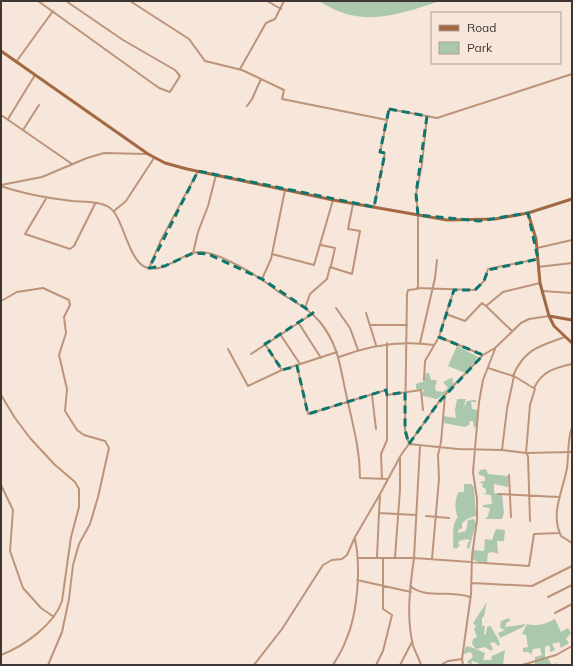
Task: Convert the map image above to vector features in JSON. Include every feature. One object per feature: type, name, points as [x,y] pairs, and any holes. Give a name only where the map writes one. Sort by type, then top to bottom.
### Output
[{"type":"street","points":[[38,1],[53,10],[144,77],[166,92],[170,92],[180,77],[180,74],[123,40],[66,1]]},
{"type":"street","points":[[130,1],[189,38],[205,61],[240,69],[284,90],[282,99],[387,120]]},
{"type":"street","points":[[267,1],[281,8]]},
{"type":"street","points":[[240,69],[266,23],[275,20],[284,1]]},
{"type":"street","points":[[16,62],[53,10]]},
{"type":"street","points":[[1,53],[36,75],[154,158],[173,166],[332,200],[447,220],[479,221],[528,213],[572,199]]},
{"type":"street","points":[[374,207],[384,162],[385,153],[380,152],[389,109],[437,118],[572,74]]},
{"type":"street","points":[[8,120],[36,75]]},
{"type":"street","points":[[247,106],[252,99],[261,79]]},
{"type":"street","points":[[23,130],[39,105]]},
{"type":"street","points":[[1,115],[72,164]]},
{"type":"street","points":[[417,288],[418,215],[416,194],[422,164],[427,116]]},
{"type":"street","points":[[1,185],[42,177],[104,152],[148,154]]},
{"type":"street","points":[[114,211],[129,196],[154,158]]},
{"type":"street","points":[[149,268],[161,240],[198,172]]},
{"type":"street","points":[[193,254],[198,232],[208,206],[216,175]]},
{"type":"street","points":[[1,185],[47,197],[73,201],[83,200],[106,206],[114,211],[134,253],[141,264],[149,268],[165,266],[193,254],[202,252],[217,256],[262,278],[273,288],[305,308],[328,333],[339,357],[357,438],[360,478],[388,479]]},
{"type":"street","points":[[262,278],[272,254],[285,190]]},
{"type":"street","points":[[47,197],[25,234],[70,249],[74,246],[94,204]]},
{"type":"street","points":[[272,254],[314,265],[321,246],[332,200]]},
{"type":"street","points":[[330,267],[352,274],[360,231],[348,229],[354,203]]},
{"type":"street","points":[[528,213],[537,248],[540,283],[549,316],[554,326],[572,343]]},
{"type":"street","points":[[537,248],[572,240]]},
{"type":"street","points":[[305,308],[310,294],[327,279],[335,248],[321,246]]},
{"type":"street","points":[[409,444],[405,430],[405,344],[408,290],[417,288],[454,290],[477,289],[484,281],[488,269],[538,259]]},
{"type":"street","points":[[420,343],[437,260]]},
{"type":"street","points":[[538,267],[572,263]]},
{"type":"street","points":[[486,306],[503,292],[540,283]]},
{"type":"street","points":[[1,300],[17,292],[43,288],[69,300],[70,305],[64,317],[66,333],[59,355],[67,389],[65,411],[77,430],[84,435],[104,442],[109,448],[98,497],[90,524],[78,544],[62,632],[48,665]]},
{"type":"street","points":[[424,380],[425,361],[439,337],[454,290]]},
{"type":"street","points":[[542,291],[572,293]]},
{"type":"street","points":[[446,314],[465,321],[482,303],[512,331]]},
{"type":"street","points":[[336,308],[350,328],[358,350]]},
{"type":"street","points":[[366,313],[376,345]]},
{"type":"street","points":[[251,354],[312,314]]},
{"type":"street","points":[[254,665],[282,629],[323,565],[327,562],[345,557],[354,537],[380,494],[400,456],[445,395],[483,355],[495,348],[512,331],[529,319],[549,316],[572,320]]},
{"type":"street","points":[[298,322],[320,358]]},
{"type":"street","points":[[370,325],[407,326]]},
{"type":"street","points":[[280,334],[300,364]]},
{"type":"street","points":[[439,337],[483,355]]},
{"type":"street","points":[[502,450],[513,376],[522,360],[536,347],[565,337]]},
{"type":"street","points":[[339,357],[376,345],[420,343],[434,345]]},
{"type":"street","points":[[265,344],[282,370]]},
{"type":"street","points":[[382,479],[381,454],[387,440],[387,344]]},
{"type":"street","points":[[463,665],[462,659],[472,583],[472,561],[477,513],[473,472],[479,402],[495,348]]},
{"type":"street","points":[[228,349],[248,386],[282,370],[337,352]]},
{"type":"street","points":[[530,521],[528,456],[526,453],[530,406],[535,391],[534,388],[539,378],[551,369],[572,364]]},
{"type":"street","points":[[296,366],[308,414],[386,390]]},
{"type":"street","points":[[488,368],[513,376],[534,388]]},
{"type":"street","points":[[386,395],[422,391],[423,410]]},
{"type":"street","points":[[1,394],[15,418],[30,438],[54,464],[75,482],[78,489],[79,507],[71,538],[62,601],[54,617],[38,632],[1,655]]},
{"type":"street","points":[[372,395],[376,429]]},
{"type":"street","points":[[432,559],[439,478],[438,455],[445,395]]},
{"type":"street","points":[[572,427],[567,466],[556,516],[559,533],[565,540],[572,543]]},
{"type":"street","points":[[409,444],[526,453],[572,452]]},
{"type":"street","points":[[420,446],[414,558],[410,586],[410,614],[413,640],[421,665]]},
{"type":"street","points":[[395,558],[400,490],[400,456]]},
{"type":"street","points":[[509,475],[511,517]]},
{"type":"street","points":[[1,485],[13,510],[10,551],[23,588],[41,608],[54,617]]},
{"type":"street","points":[[377,558],[380,494]]},
{"type":"street","points":[[498,494],[559,497]]},
{"type":"street","points":[[379,513],[417,515]]},
{"type":"street","points":[[426,516],[449,518]]},
{"type":"street","points":[[358,558],[414,558],[529,566],[534,534],[559,533]]},
{"type":"street","points":[[333,665],[348,635],[357,580],[358,558],[354,537]]},
{"type":"street","points":[[376,665],[383,651],[392,615],[383,609],[383,558]]},
{"type":"street","points":[[472,583],[532,586],[572,566]]},
{"type":"street","points":[[357,580],[411,592]]},
{"type":"street","points":[[548,597],[572,585]]},
{"type":"street","points":[[410,586],[417,591],[461,593],[470,597]]},
{"type":"street","points":[[555,613],[572,604]]},
{"type":"street","points":[[400,665],[413,640]]},
{"type":"street","points":[[522,665],[556,655],[572,646]]},
{"type":"street","points":[[441,665],[448,661],[462,659]]},
{"type":"highlighted area","points":[[389,109],[427,116],[416,194],[418,215],[479,221],[528,213],[538,259],[488,270],[484,281],[475,290],[454,290],[439,337],[483,355],[439,402],[409,444],[405,430],[405,392],[387,395],[386,390],[308,414],[297,366],[282,370],[265,344],[313,313],[262,279],[208,254],[193,253],[165,266],[149,268],[198,171],[374,207],[385,153],[380,152]]},
{"type":"green space","points":[[319,1],[440,1],[394,15],[364,17],[350,15],[334,10]]},
{"type":"green space","points":[[457,346],[478,357],[466,372],[448,366]]},
{"type":"green space","points":[[426,373],[429,373],[431,380],[437,380],[435,388],[436,391],[443,392],[448,388],[443,382],[451,378],[453,379],[452,383],[457,381],[446,393],[437,399],[423,396],[422,393],[424,390],[416,389],[416,384],[425,381]]},
{"type":"green space","points":[[457,399],[466,399],[463,409],[467,401],[476,400],[476,402],[471,402],[472,409],[479,410],[477,426],[474,428],[473,421],[470,421],[469,425],[465,427],[444,423],[443,416],[456,418],[455,410]]},
{"type":"green space","points":[[486,469],[488,474],[508,476],[508,487],[494,484],[494,493],[502,495],[504,513],[502,519],[485,519],[488,516],[490,508],[483,507],[483,505],[492,504],[491,495],[483,494],[486,493],[486,489],[482,487],[483,484],[479,482],[485,481],[485,477],[478,474],[480,470]]},
{"type":"green space","points":[[464,484],[471,484],[474,487],[476,516],[469,518],[462,523],[462,529],[459,529],[458,533],[466,531],[468,520],[474,519],[476,524],[469,549],[467,548],[468,542],[471,541],[467,539],[459,541],[458,544],[460,545],[456,549],[453,547],[454,523],[458,517],[456,511],[456,501],[459,492],[464,492]]},
{"type":"green space","points":[[496,529],[505,530],[504,541],[497,541],[498,554],[493,552],[488,553],[487,562],[479,562],[472,559],[473,550],[484,551],[485,539],[492,540]]},
{"type":"green space","points":[[487,602],[484,616],[482,618],[482,626],[485,626],[484,635],[486,634],[487,627],[491,626],[500,645],[498,646],[494,642],[490,643],[493,649],[491,651],[485,647],[476,649],[472,644],[473,639],[477,637],[474,629],[476,626],[473,623]]},
{"type":"green space","points":[[509,618],[510,621],[506,623],[505,630],[500,628],[501,621]]},
{"type":"green space","points":[[555,619],[561,632],[568,628],[571,633],[566,639],[569,643],[561,648],[559,642],[552,644],[555,650],[550,652],[550,647],[548,645],[545,647],[545,658],[548,658],[552,665],[535,665],[535,657],[542,655],[540,648],[533,649],[531,655],[529,652],[523,652],[523,648],[528,647],[526,635],[522,634],[527,624],[541,624]]},
{"type":"green space","points":[[526,624],[523,627],[500,638],[498,633],[505,630],[506,627]]},
{"type":"green space","points":[[466,646],[485,653],[483,660],[491,660],[492,656],[505,650],[503,665],[479,665],[478,663],[472,661],[471,665],[467,662],[473,657],[471,652],[463,654]]}]
